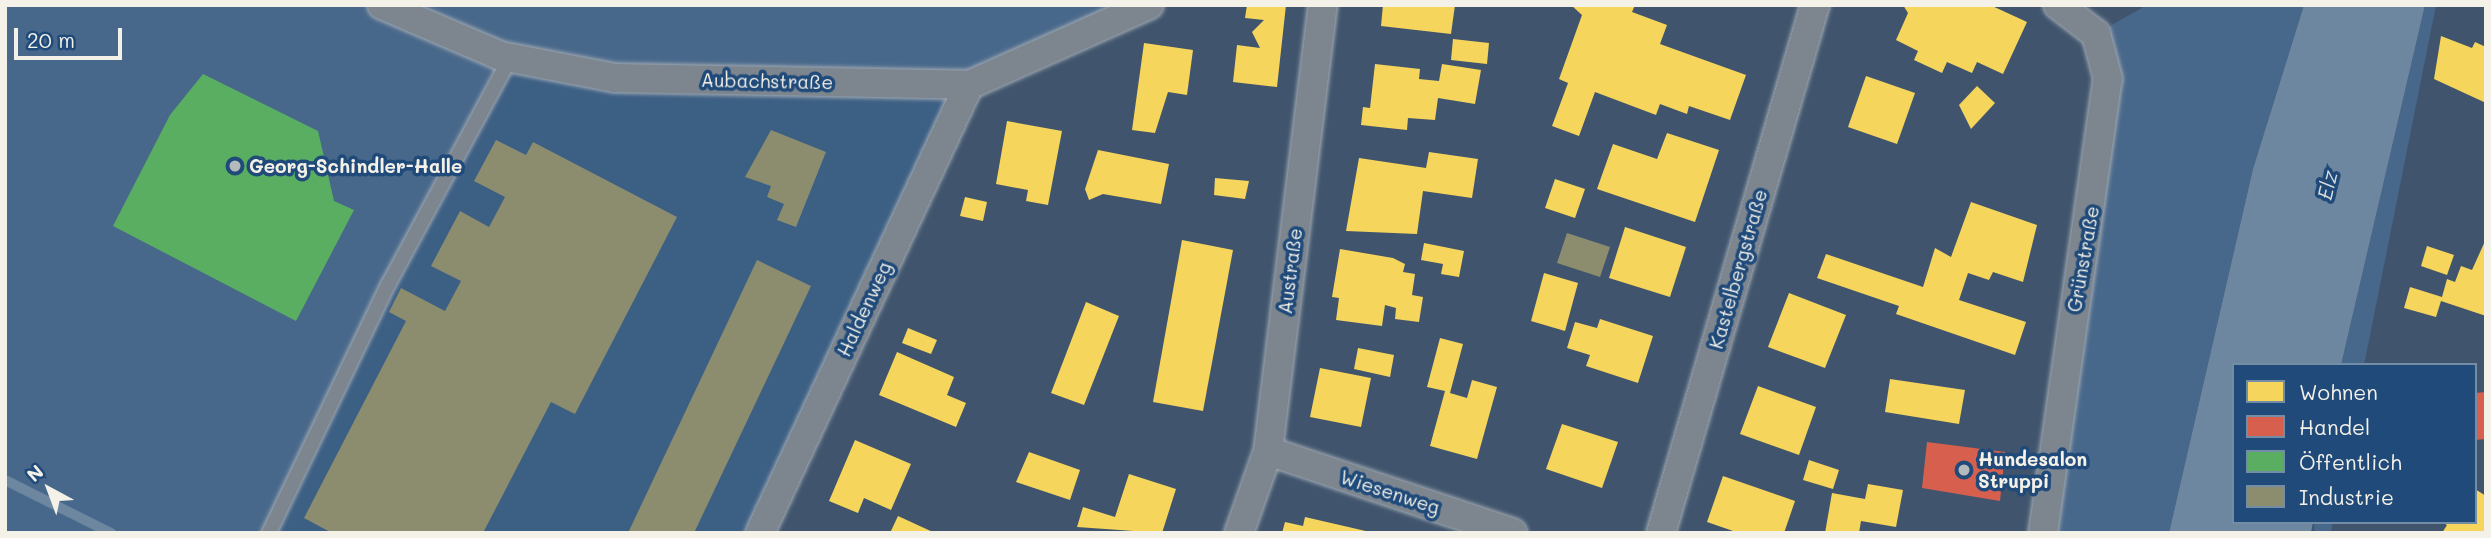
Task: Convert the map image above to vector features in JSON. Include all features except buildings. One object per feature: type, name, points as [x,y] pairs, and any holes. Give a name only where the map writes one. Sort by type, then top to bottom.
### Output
[{"type":"street","name":"Aubachstraße","points":[[382,5],[510,58],[615,78],[968,85],[1149,5]]},
{"type":"street","name":"Austraße","points":[[1239,533],[1268,451],[1323,5]]},
{"type":"street","name":"Kastelbergstraße","points":[[1661,533],[1815,5]]},
{"type":"street","name":"Grünstraße","points":[[2043,533],[2108,79],[2096,34],[2058,5]]},
{"type":"street","name":"Haldenweg","points":[[760,533],[968,85]]},
{"type":"street","name":"Wiesenweg","points":[[1268,451],[1513,533]]},
{"type":"lane","points":[[270,533],[388,285],[510,58]]},
{"type":"shaded area","points":[[5,5],[1149,5],[969,85],[615,78],[501,56],[270,533],[5,533]]},
{"type":"shaded area","points":[[2147,5],[2304,5],[2253,169],[2169,533],[2043,533],[2106,123],[2096,34]]},
{"type":"shaded area","points":[[2425,5],[2436,5],[2364,363],[2341,363]]},
{"type":"shaded area","points":[[501,56],[969,85],[760,533],[270,533]]},
{"type":"shaded area","points":[[2315,524],[2331,524],[2329,533],[2323,536],[2317,533],[2314,527]]},
{"type":"water","name":"Elz","points":[[2304,5],[2425,5],[2341,363],[2232,363],[2232,524],[2313,524],[2311,533],[2169,533],[2253,169]]},
{"type":"waterway","points":[[5,480],[111,533]]},
{"type":"place","name":"Georg-Schindler-Halle","points":[[235,166]]},
{"type":"place","name":"Hundesalon Struppi","points":[[1964,470]]}]
